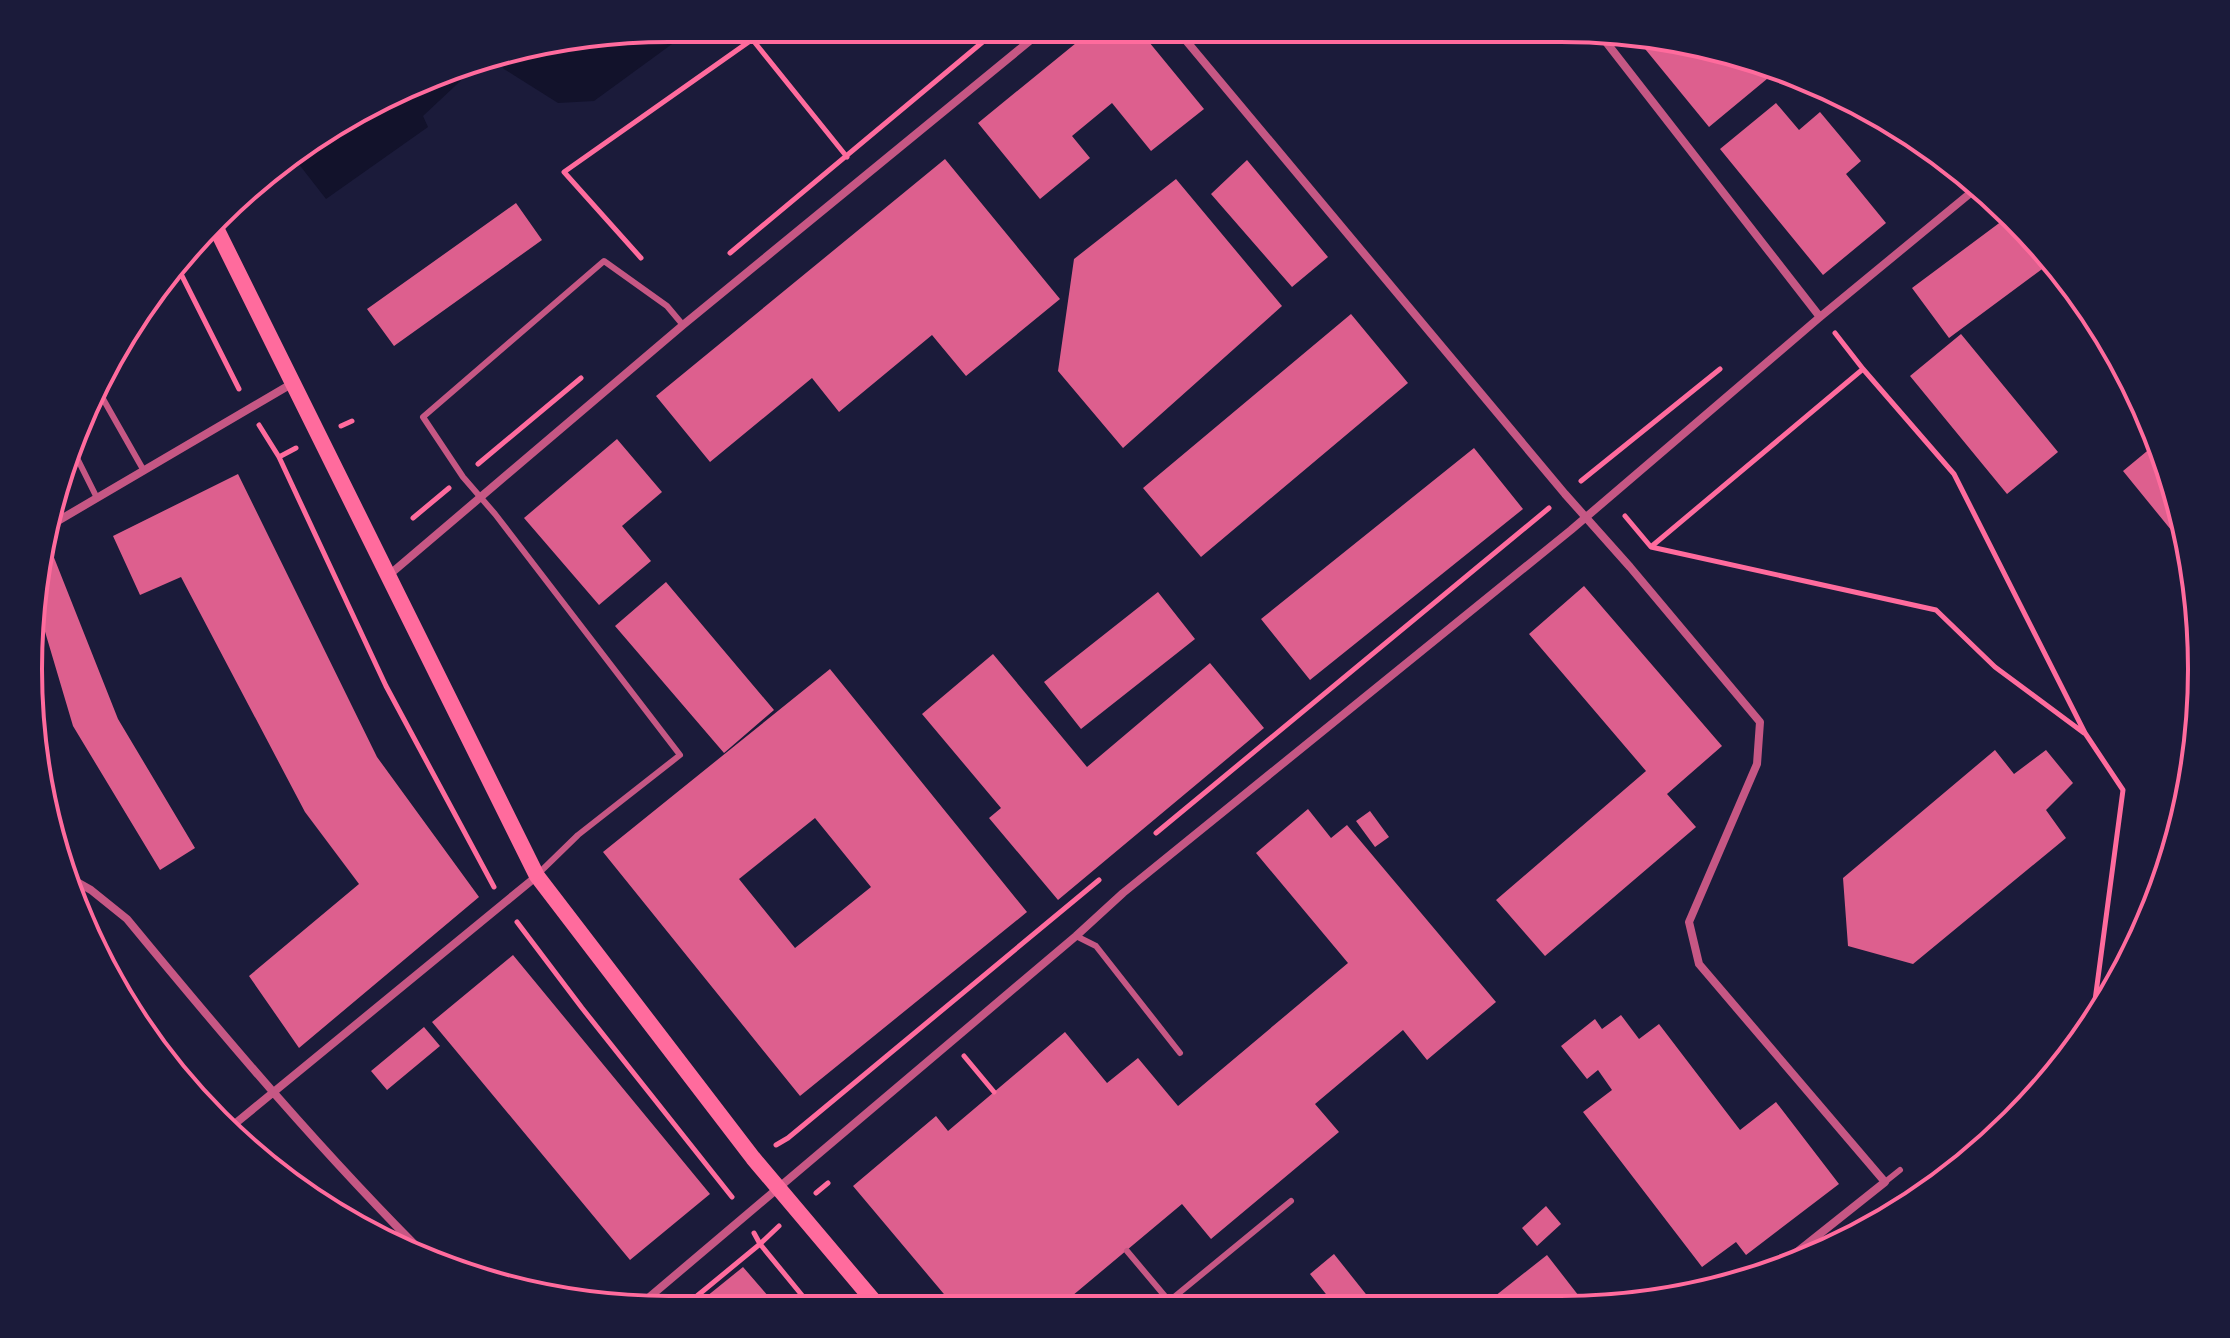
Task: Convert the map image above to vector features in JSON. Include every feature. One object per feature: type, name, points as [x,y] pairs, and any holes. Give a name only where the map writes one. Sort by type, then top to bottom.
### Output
[{"type":"main road","points":[[219,234],[537,876],[753,1158],[870,1296]]},
{"type":"street","points":[[389,575],[683,325],[1028,42]]},
{"type":"street","points":[[1187,42],[1760,722],[1757,764],[1689,922],[1699,964],[1885,1182],[1804,1247]]},
{"type":"street","points":[[1607,44],[1820,317]]},
{"type":"street","points":[[651,1296],[1123,893],[1585,517],[1969,194]]},
{"type":"street","points":[[60,520],[294,382]]},
{"type":"street","points":[[237,1122],[537,876]]},
{"type":"street","points":[[80,884],[127,919],[312,1138],[409,1239]]},
{"type":"lane","points":[[537,876],[578,835],[680,755],[463,477],[423,417],[604,261],[667,306],[683,325]]},
{"type":"lane","points":[[103,400],[144,471]]},
{"type":"lane","points":[[78,460],[97,498]]},
{"type":"lane","points":[[1076,936],[1096,946],[1180,1053]]},
{"type":"lane","points":[[1885,1182],[1900,1170]]},
{"type":"lane","points":[[1175,1296],[1291,1201]]},
{"type":"lane","points":[[1127,1251],[1165,1296]]},
{"type":"path","points":[[646,264],[564,172],[748,42]]},
{"type":"path","points":[[754,42],[864,177]]},
{"type":"path","points":[[182,275],[249,410],[279,457],[386,686],[502,903],[732,1197],[760,1244],[803,1296]]},
{"type":"path","points":[[1820,317],[1954,474],[2085,733],[2123,790],[2096,995]]},
{"type":"path","points":[[1145,843],[1565,494],[1722,368]]},
{"type":"path","points":[[1651,547],[1863,369]]},
{"type":"path","points":[[1625,516],[1651,547],[1936,610],[1995,667],[2085,733]]},
{"type":"path","points":[[788,1138],[1108,873]]},
{"type":"path","points":[[963,1056],[994,1092]]},
{"type":"path","points":[[697,1296],[760,1244]]},
{"type":"shaded area","points":[[675,42],[594,101],[558,103],[501,65],[587,47]]},
{"type":"shaded area","points":[[467,75],[423,116],[428,127],[326,199],[299,164],[355,126]]},
{"type":"building","points":[[1077,42],[1149,42],[1204,109],[1151,151],[1112,103],[1072,136],[1090,158],[1040,199],[978,123]]},
{"type":"building","points":[[1644,47],[1723,63],[1769,77],[1709,127]]},
{"type":"building","points":[[1776,103],[1799,130],[1820,112],[1861,161],[1846,174],[1886,223],[1823,275],[1720,149]]},
{"type":"building","points":[[945,159],[1060,299],[966,376],[932,335],[839,412],[812,378],[710,462],[656,396]]},
{"type":"building","points":[[1247,160],[1328,257],[1292,287],[1211,194]]},
{"type":"building","points":[[1176,179],[1282,306],[1123,448],[1058,371],[1074,259]]},
{"type":"building","points":[[516,203],[542,240],[394,346],[367,309]]},
{"type":"building","points":[[2000,222],[2043,269],[1949,338],[1912,288]]},
{"type":"building","points":[[1351,314],[1408,383],[1201,557],[1143,488]]},
{"type":"building","points":[[1961,334],[2058,452],[2007,494],[1910,376]]},
{"type":"building","points":[[617,439],[662,492],[622,526],[651,561],[599,605],[524,518]]},
{"type":"building","points":[[1474,448],[1523,509],[1310,680],[1261,619]]},
{"type":"building","points":[[2148,450],[2173,532],[2123,471]]},
{"type":"building","points":[[238,474],[377,757],[479,897],[299,1048],[249,976],[359,884],[305,812],[181,577],[140,595],[113,536]]},
{"type":"building","points":[[53,555],[118,719],[195,848],[160,870],[73,726],[43,626]]},
{"type":"building","points":[[666,582],[774,710],[724,753],[615,626]]},
{"type":"building","points":[[1584,586],[1722,746],[1667,794],[1696,827],[1545,956],[1496,900],[1646,771],[1529,634]]},
{"type":"building","points":[[1158,592],[1195,639],[1081,729],[1044,682]]},
{"type":"building","points":[[993,654],[1087,767],[1210,663],[1264,728],[1058,900],[989,818],[1001,808],[922,714]]},
{"type":"building","points":[[830,669],[1027,912],[800,1096],[603,852]],"holes":[[[815,818],[871,887],[795,948],[739,879]]]},
{"type":"building","points":[[1995,750],[2014,774],[2046,750],[2073,783],[2046,810],[2066,838],[1913,964],[1848,946],[1843,878]]},
{"type":"building","points":[[1308,809],[1331,838],[1347,825],[1496,1002],[1427,1060],[1403,1030],[1315,1104],[1339,1132],[1211,1239],[1182,1204],[1072,1296],[946,1296],[853,1186],[936,1116],[948,1131],[1065,1032],[1107,1083],[1138,1058],[1178,1106],[1348,963],[1256,853]]},
{"type":"building","points":[[1370,811],[1389,837],[1375,847],[1356,821]]},
{"type":"building","points":[[513,955],[710,1194],[630,1260],[432,1022]]},
{"type":"building","points":[[1621,1015],[1639,1039],[1659,1024],[1740,1130],[1776,1102],[1839,1184],[1746,1255],[1736,1242],[1702,1267],[1583,1112],[1612,1090],[1598,1070],[1587,1079],[1561,1046],[1595,1019],[1602,1029]]},
{"type":"building","points":[[424,1027],[440,1046],[387,1090],[371,1071]]},
{"type":"building","points":[[1546,1206],[1561,1224],[1537,1246],[1522,1228]]},
{"type":"building","points":[[1334,1254],[1367,1296],[1327,1296],[1310,1274]]},
{"type":"building","points":[[1547,1255],[1579,1296],[1561,1296],[1495,1296]]},
{"type":"building","points":[[743,1267],[768,1296],[707,1296]]}]
